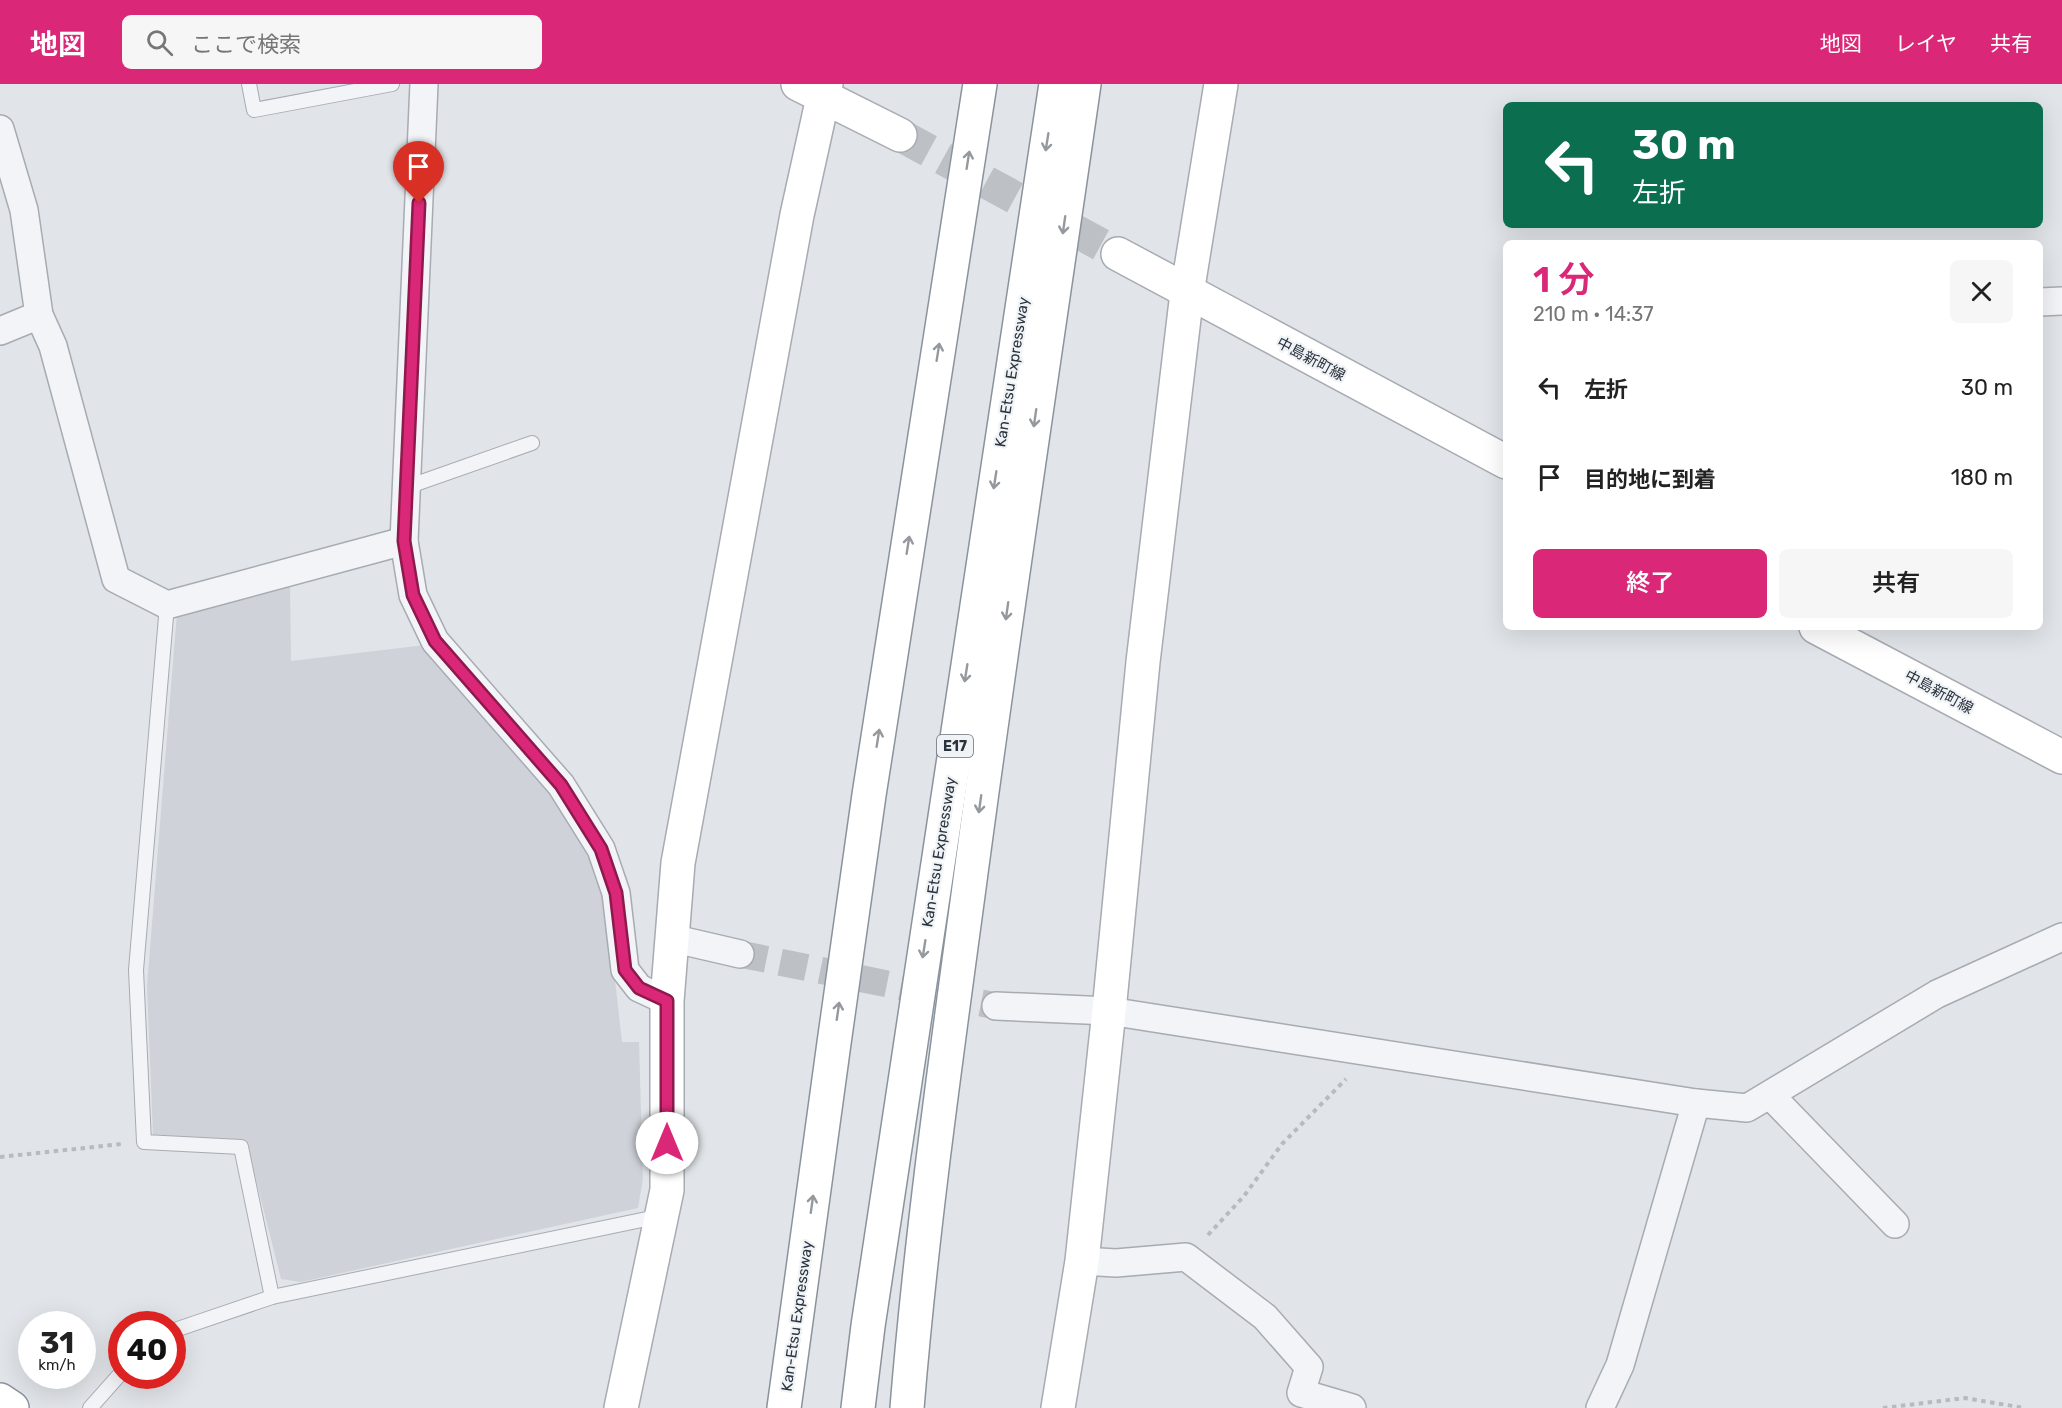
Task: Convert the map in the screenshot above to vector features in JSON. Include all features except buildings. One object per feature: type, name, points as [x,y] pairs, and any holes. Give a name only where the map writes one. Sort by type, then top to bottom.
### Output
[{"type":"main road","name":"Kan-Etsu Expressway","points":[[784,1408],[869,795],[980,84]]},
{"type":"main road","name":"Kan-Etsu Expressway","points":[[858,1408],[868,1326],[1056,84]]},
{"type":"main road","points":[[907,1408],[941,1095],[999,664],[1084,84]]},
{"type":"main road","points":[[1058,1408],[1082,1261],[1143,662],[1187,293],[1221,84]]},
{"type":"main road","points":[[621,1408],[667,1190],[667,1001],[680,852],[797,215],[816,88],[900,135]]},
{"type":"main road","name":"中島新町線","points":[[1118,254],[1503,460]]},
{"type":"main road","name":"中島新町線","points":[[1822,630],[2062,757]]},
{"type":"main road","points":[[0,1400],[12,1408]]},
{"type":"street","points":[[424,84],[404,541],[413,595],[435,641],[561,785],[601,849],[616,893],[625,970],[639,988],[667,1001]]},
{"type":"street","points":[[0,129],[24,210],[39,315],[53,346],[116,579],[166,605],[404,541]]},
{"type":"street","points":[[2043,302],[2062,301]]},
{"type":"street","points":[[0,331],[39,315]]},
{"type":"street","points":[[996,1006],[1109,1011],[1747,1108],[1937,994],[2062,937]]},
{"type":"street","points":[[671,938],[740,954]]},
{"type":"street","points":[[1770,1095],[1895,1224]]},
{"type":"street","points":[[1600,1408],[1620,1365],[1696,1102]]},
{"type":"street","points":[[1082,1261],[1116,1263],[1186,1257],[1265,1317],[1309,1367],[1301,1393],[1353,1408]]},
{"type":"lane","points":[[249,84],[254,110],[392,84]]},
{"type":"lane","points":[[407,487],[532,443]]},
{"type":"lane","points":[[166,605],[136,970],[144,1142],[241,1147],[272,1297]]},
{"type":"lane","points":[[186,1326],[272,1297],[663,1215]]},
{"type":"lane","points":[[90,1408],[108,1388]]},
{"type":"path","points":[[1186,1257],[1244,1197],[1282,1144],[1372,1052]]},
{"type":"path","points":[[0,1157],[144,1142]]},
{"type":"path","points":[[1883,1408],[1965,1398],[2025,1408]]},
{"type":"shaded area","points":[[290,585],[291,661],[425,645],[551,792],[588,849],[605,891],[622,1042],[639,1042],[643,1179],[638,1208],[301,1282],[281,1279],[246,1140],[153,1136],[147,986],[177,612]]},
{"type":"tunnel","points":[[900,135],[1118,254]]},
{"type":"tunnel","points":[[740,954],[996,1006]]},
{"type":"route","points":[[419,203],[404,541],[413,595],[435,641],[561,785],[601,849],[616,893],[625,970],[639,988],[667,1001],[667,1143]]}]
